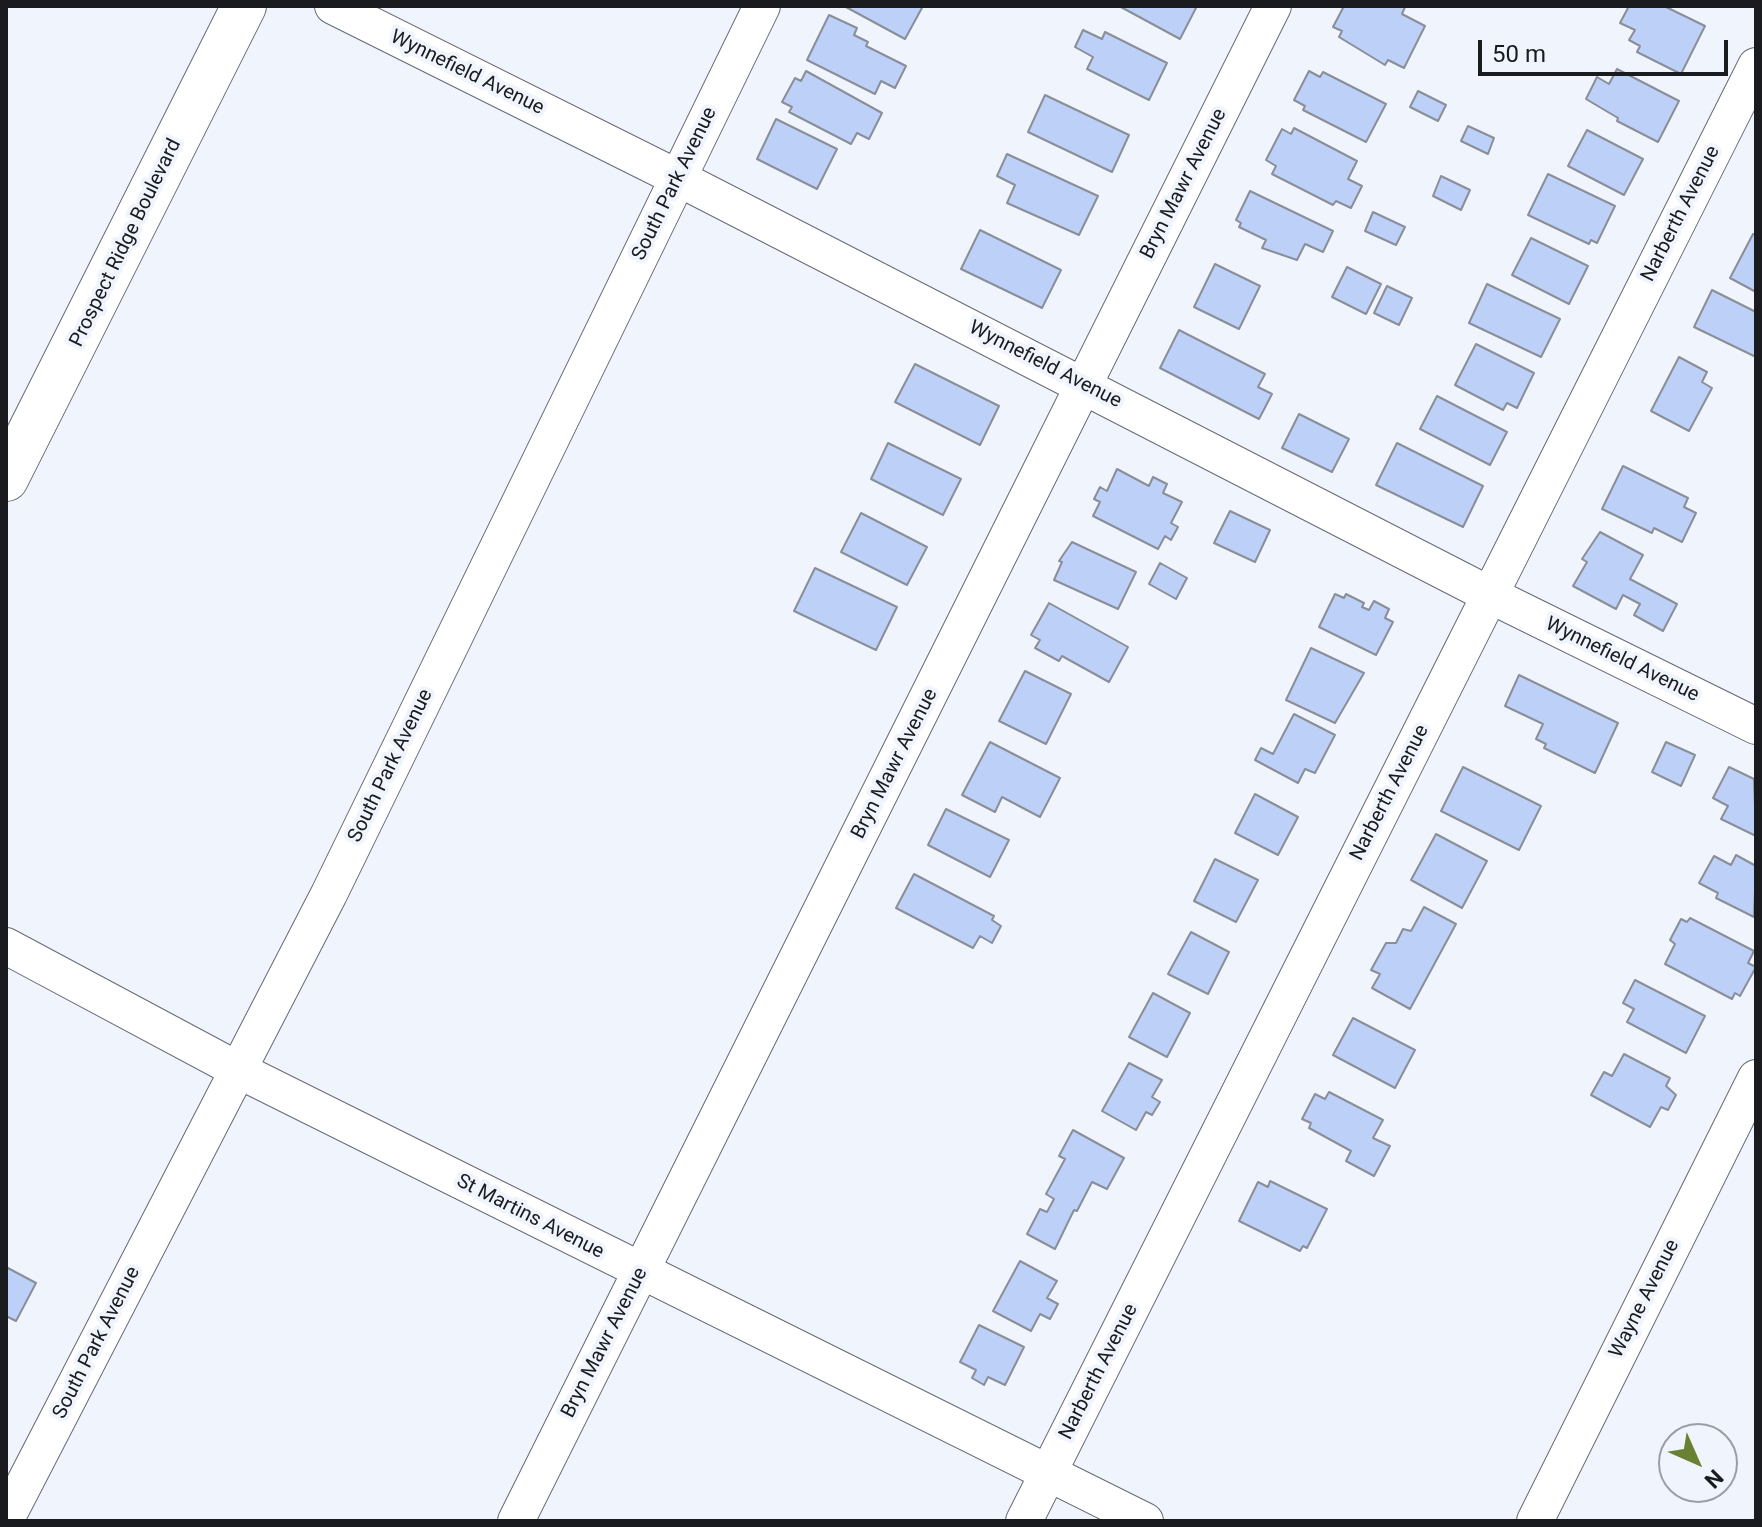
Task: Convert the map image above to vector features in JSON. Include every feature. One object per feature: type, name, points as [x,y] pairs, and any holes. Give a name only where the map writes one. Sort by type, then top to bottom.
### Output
[{"type":"street","name":"Prospect Ridge Boulevard","points":[[6,479],[244,6]]},
{"type":"street","name":"Wynnefield Avenue","points":[[333,6],[678,178],[1490,595],[1756,726]]},
{"type":"street","name":"South Park Avenue","points":[[6,1519],[329,894],[762,6]]},
{"type":"street","name":"Bryn Mawr Avenue","points":[[516,1521],[1273,6]]},
{"type":"street","name":"Narberth Avenue","points":[[1024,1521],[1756,66]]},
{"type":"street","name":"St Martins Avenue","points":[[6,946],[238,1070],[641,1272],[1049,1470],[1145,1521]]},
{"type":"street","name":"Wayne Avenue","points":[[1535,1521],[1756,1078]]},
{"type":"building","points":[[844,6],[923,6],[905,39]]},
{"type":"building","points":[[1119,6],[1197,6],[1180,39]]},
{"type":"building","points":[[1344,6],[1402,6],[1405,7],[1402,14],[1425,26],[1404,68],[1388,60],[1385,65],[1339,37],[1342,31],[1333,27]]},
{"type":"building","points":[[1629,6],[1664,6],[1705,26],[1681,74],[1637,52],[1640,46],[1629,40],[1635,30],[1620,23]]},
{"type":"building","points":[[829,15],[857,28],[854,35],[868,42],[866,46],[906,66],[895,88],[881,81],[875,94],[807,60]]},
{"type":"building","points":[[1083,30],[1102,39],[1105,32],[1167,63],[1149,100],[1087,69],[1093,57],[1075,47]]},
{"type":"building","points":[[1617,69],[1679,101],[1658,142],[1617,121],[1618,118],[1586,99],[1597,77],[1609,84]]},
{"type":"building","points":[[806,71],[882,113],[869,139],[857,133],[851,144],[789,112],[792,107],[782,102],[795,78],[801,81]]},
{"type":"building","points":[[1309,71],[1320,77],[1323,72],[1386,104],[1366,142],[1303,110],[1305,106],[1294,100]]},
{"type":"building","points":[[1418,91],[1446,105],[1438,121],[1410,107]]},
{"type":"building","points":[[1045,95],[1129,135],[1112,172],[1028,132]]},
{"type":"building","points":[[776,119],[837,149],[817,189],[757,159]]},
{"type":"building","points":[[1468,126],[1494,138],[1488,154],[1461,141]]},
{"type":"building","points":[[1294,128],[1357,161],[1348,179],[1362,186],[1351,208],[1336,201],[1333,205],[1272,174],[1276,166],[1266,160],[1282,129],[1291,134]]},
{"type":"building","points":[[1587,130],[1643,159],[1624,195],[1568,166]]},
{"type":"building","points":[[1007,154],[1098,196],[1079,235],[1007,203],[1015,185],[997,176]]},
{"type":"building","points":[[1548,174],[1615,206],[1597,243],[1591,240],[1589,244],[1528,215]]},
{"type":"building","points":[[1441,176],[1470,190],[1461,210],[1433,196]]},
{"type":"building","points":[[1250,191],[1333,231],[1323,252],[1305,244],[1297,260],[1262,248],[1266,240],[1239,227],[1241,223],[1236,220]]},
{"type":"building","points":[[1373,212],[1405,227],[1396,245],[1365,231]]},
{"type":"building","points":[[980,230],[1061,270],[1042,308],[961,269]]},
{"type":"building","points":[[1753,234],[1756,235],[1756,292],[1730,278]]},
{"type":"building","points":[[1531,238],[1588,266],[1569,304],[1512,275]]},
{"type":"building","points":[[1215,264],[1260,286],[1239,329],[1194,307]]},
{"type":"building","points":[[1347,267],[1381,284],[1366,314],[1332,297]]},
{"type":"building","points":[[1487,284],[1560,319],[1541,357],[1469,323]]},
{"type":"building","points":[[1387,286],[1412,298],[1399,325],[1374,313]]},
{"type":"building","points":[[1712,290],[1756,312],[1756,357],[1694,327]]},
{"type":"building","points":[[1179,330],[1265,374],[1258,387],[1272,394],[1259,419],[1160,368]]},
{"type":"building","points":[[1476,344],[1534,373],[1517,408],[1507,403],[1503,410],[1455,385]]},
{"type":"building","points":[[1679,357],[1707,372],[1702,382],[1712,388],[1689,431],[1651,411]]},
{"type":"building","points":[[915,364],[999,406],[980,445],[895,402]]},
{"type":"building","points":[[1437,396],[1507,432],[1490,465],[1420,429]]},
{"type":"building","points":[[1299,414],[1349,439],[1332,472],[1282,448]]},
{"type":"building","points":[[888,443],[961,479],[943,515],[871,479]]},
{"type":"building","points":[[1397,443],[1483,486],[1463,527],[1376,485]]},
{"type":"building","points":[[1623,466],[1688,498],[1684,507],[1696,513],[1682,542],[1654,528],[1652,533],[1602,509]]},
{"type":"building","points":[[1117,469],[1149,486],[1153,477],[1167,484],[1163,493],[1182,502],[1171,523],[1178,527],[1171,540],[1165,536],[1158,549],[1093,516],[1100,502],[1094,499],[1100,487],[1107,491]]},
{"type":"building","points":[[1230,511],[1270,530],[1255,562],[1214,543]]},
{"type":"building","points":[[861,513],[927,547],[907,585],[841,552]]},
{"type":"building","points":[[1600,532],[1643,555],[1630,579],[1677,604],[1663,631],[1634,615],[1640,604],[1623,595],[1616,609],[1573,586],[1587,562],[1582,559]]},
{"type":"building","points":[[1072,542],[1136,572],[1118,609],[1054,580],[1062,562],[1059,561]]},
{"type":"building","points":[[1160,563],[1187,578],[1176,599],[1149,584]]},
{"type":"building","points":[[815,568],[897,607],[876,650],[794,611]]},
{"type":"building","points":[[1335,594],[1344,598],[1346,594],[1364,603],[1362,607],[1369,610],[1374,601],[1389,609],[1385,618],[1393,622],[1376,655],[1319,627]]},
{"type":"building","points":[[1049,603],[1128,647],[1109,682],[1062,656],[1059,661],[1035,648],[1040,640],[1031,635]]},
{"type":"building","points":[[1311,648],[1364,673],[1335,723],[1286,700]]},
{"type":"building","points":[[1025,671],[1071,694],[1046,744],[999,721]]},
{"type":"building","points":[[1519,675],[1618,723],[1595,773],[1544,748],[1546,744],[1536,739],[1543,724],[1505,706]]},
{"type":"building","points":[[1294,714],[1335,735],[1315,773],[1305,769],[1298,783],[1255,760],[1261,748],[1273,754]]},
{"type":"building","points":[[990,742],[1060,778],[1040,817],[1002,797],[995,812],[962,795]]},
{"type":"building","points":[[1666,742],[1695,755],[1681,786],[1652,772]]},
{"type":"building","points":[[1463,767],[1541,806],[1519,850],[1441,811]]},
{"type":"building","points":[[1729,767],[1754,779],[1756,836],[1721,819],[1728,806],[1713,798]]},
{"type":"building","points":[[1255,794],[1298,817],[1278,855],[1235,833]]},
{"type":"building","points":[[946,809],[1009,840],[990,877],[928,845]]},
{"type":"building","points":[[1436,834],[1487,861],[1462,908],[1411,880]]},
{"type":"building","points":[[1736,855],[1756,866],[1754,917],[1716,898],[1718,893],[1699,883],[1714,856],[1731,865]]},
{"type":"building","points":[[1215,859],[1258,880],[1236,922],[1194,901]]},
{"type":"building","points":[[914,874],[994,916],[992,920],[1001,926],[992,943],[980,936],[973,948],[896,908]]},
{"type":"building","points":[[1424,907],[1456,924],[1410,1009],[1372,988],[1380,974],[1371,970],[1386,943],[1396,943],[1403,929],[1411,931]]},
{"type":"building","points":[[1690,918],[1754,951],[1748,963],[1756,967],[1740,996],[1735,993],[1732,999],[1665,964],[1675,944],[1670,940],[1681,919],[1687,922]]},
{"type":"building","points":[[1191,932],[1229,952],[1208,994],[1168,974]]},
{"type":"building","points":[[1635,980],[1705,1016],[1686,1053],[1627,1022],[1634,1009],[1623,1003]]},
{"type":"building","points":[[1153,993],[1190,1013],[1167,1057],[1129,1037]]},
{"type":"building","points":[[1353,1018],[1415,1050],[1395,1088],[1333,1055]]},
{"type":"building","points":[[1624,1054],[1670,1078],[1666,1086],[1676,1095],[1668,1110],[1661,1107],[1650,1127],[1591,1095],[1604,1072],[1612,1076]]},
{"type":"building","points":[[1129,1063],[1162,1080],[1152,1097],[1160,1102],[1152,1115],[1146,1112],[1136,1130],[1102,1111]]},
{"type":"building","points":[[1329,1092],[1383,1120],[1373,1138],[1390,1146],[1374,1176],[1346,1161],[1351,1151],[1309,1128],[1311,1123],[1302,1119],[1315,1094],[1325,1099]]},
{"type":"building","points":[[1073,1130],[1124,1158],[1107,1189],[1092,1182],[1055,1249],[1027,1234],[1040,1209],[1047,1212],[1054,1199],[1046,1194],[1065,1159],[1059,1156]]},
{"type":"building","points":[[1270,1181],[1327,1209],[1307,1248],[1303,1246],[1300,1251],[1239,1221],[1258,1182],[1268,1187]]},
{"type":"building","points":[[1020,1261],[1057,1281],[1047,1298],[1058,1304],[1050,1319],[1040,1314],[1031,1331],[993,1311]]},
{"type":"building","points":[[6,1267],[36,1283],[16,1321],[6,1316]]},
{"type":"building","points":[[979,1325],[1024,1347],[1005,1385],[988,1377],[984,1385],[972,1378],[976,1370],[960,1362]]}]
